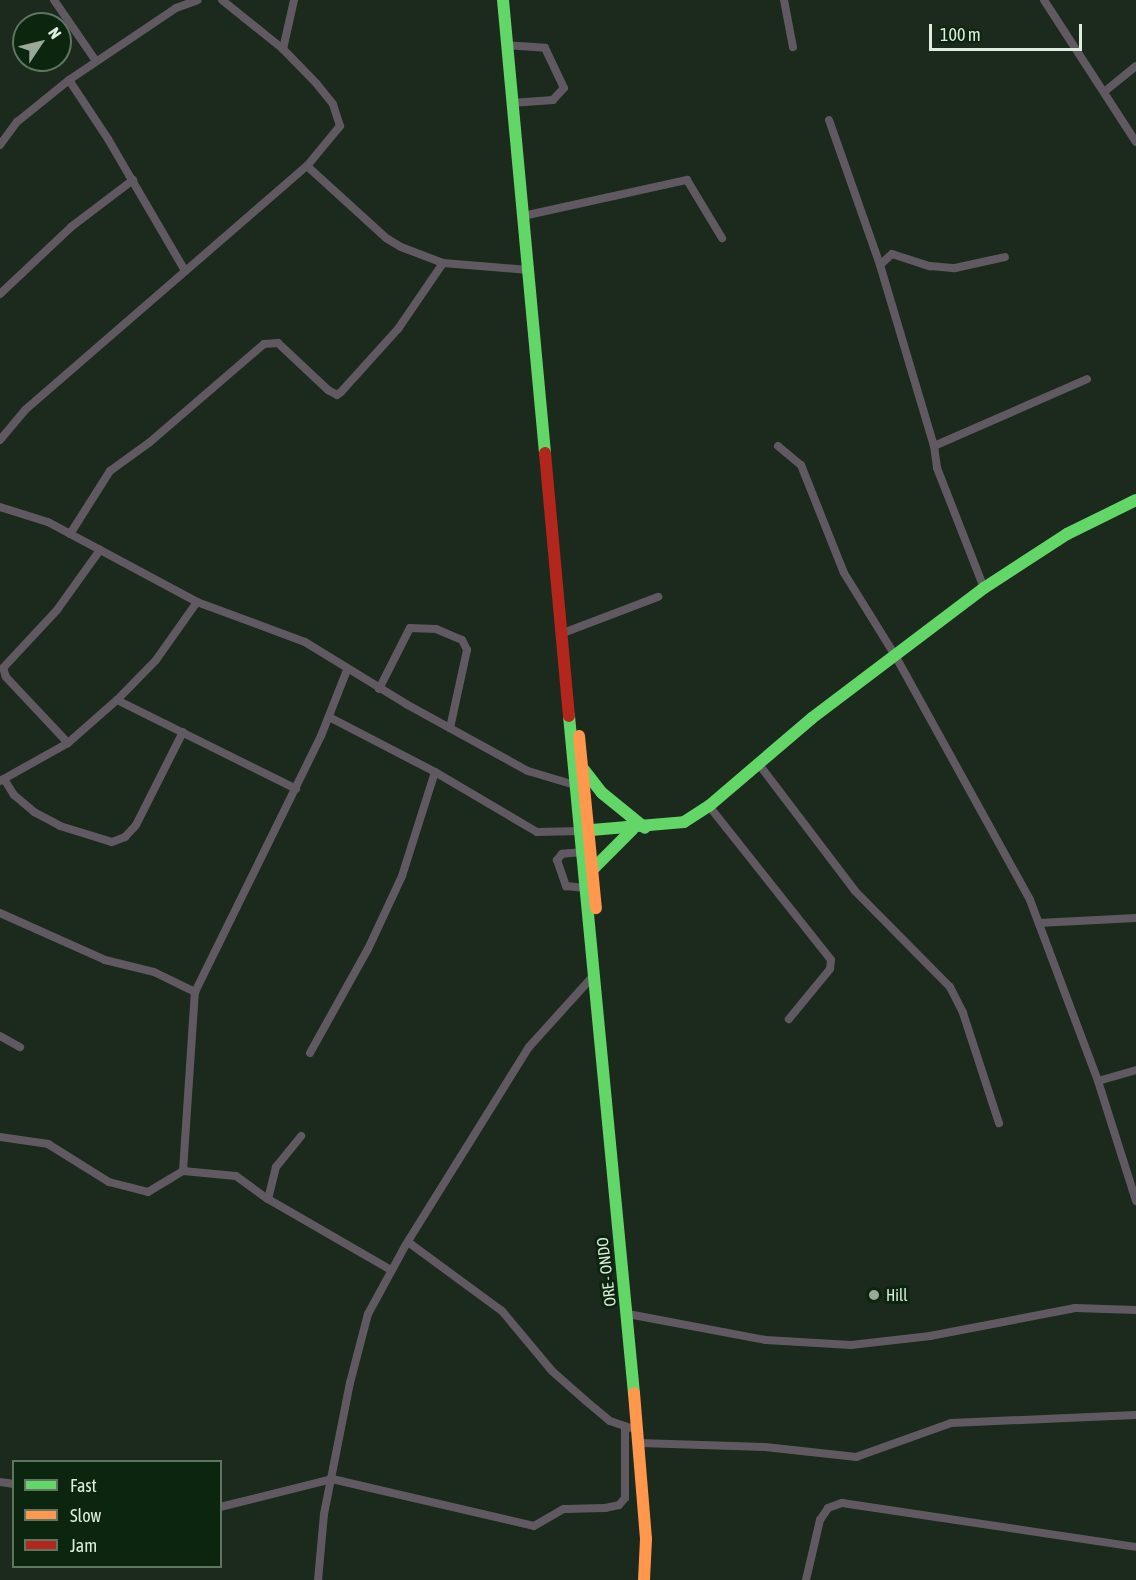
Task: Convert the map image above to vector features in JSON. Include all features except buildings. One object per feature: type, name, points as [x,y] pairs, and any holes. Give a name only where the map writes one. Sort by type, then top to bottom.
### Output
[{"type":"main road","points":[[503,0],[568,684],[575,785],[594,868],[598,944],[593,960]]},
{"type":"main road","points":[[586,831],[639,828],[684,822],[709,806],[812,718],[896,657],[984,588],[1067,534],[1136,500]]},
{"type":"main road","points":[[568,684],[574,699],[584,770],[586,831],[583,852],[593,960]]},
{"type":"main road","points":[[584,770],[602,793],[639,828]]},
{"type":"main road","points":[[594,868],[639,828]]},
{"type":"main road","name":"ORE - ONDO","points":[[593,960],[611,1176],[628,1314],[631,1428],[639,1443],[646,1539],[644,1580]]},
{"type":"street","points":[[54,0],[96,61]]},
{"type":"street","points":[[0,145],[17,122],[69,80],[176,8],[198,0]]},
{"type":"street","points":[[0,440],[26,410],[307,166],[340,126],[340,118],[317,84],[283,49],[222,0]]},
{"type":"street","points":[[283,49],[294,0]]},
{"type":"street","points":[[784,0],[794,47]]},
{"type":"street","points":[[1044,0],[1136,142]]},
{"type":"street","points":[[506,45],[545,48],[564,88],[553,100],[511,103]]},
{"type":"street","points":[[1104,92],[1136,66]]},
{"type":"street","points":[[69,80],[133,180],[185,271]]},
{"type":"street","points":[[829,120],[880,264],[934,446],[936,468],[984,588]]},
{"type":"street","points":[[307,166],[386,238],[443,263],[528,270]]},
{"type":"street","points":[[0,294],[71,227],[133,180]]},
{"type":"street","points":[[523,216],[687,180],[722,238]]},
{"type":"street","points":[[880,264],[892,254],[930,266],[955,268],[1005,257]]},
{"type":"street","points":[[70,534],[116,465],[150,442],[264,344],[278,343],[328,390],[341,392],[398,329],[443,263]]},
{"type":"street","points":[[934,446],[1087,379]]},
{"type":"street","points":[[778,446],[801,465],[844,573],[896,657],[1017,874],[1039,923],[1098,1080],[1136,1202]]},
{"type":"street","points":[[0,507],[48,522],[197,602],[305,642],[347,670],[545,779],[575,785]]},
{"type":"street","points":[[68,743],[6,677],[3,668],[57,610],[100,550]]},
{"type":"street","points":[[563,633],[658,597]]},
{"type":"street","points":[[183,732],[136,825],[126,837],[112,842],[60,826],[34,812],[14,795],[2,780],[68,743],[117,700],[156,660],[197,602]]},
{"type":"street","points":[[379,688],[410,628],[436,629],[462,640],[467,650],[450,728]]},
{"type":"street","points":[[183,1171],[195,992],[296,789],[329,717],[347,670]]},
{"type":"street","points":[[117,700],[296,789]]},
{"type":"street","points":[[329,717],[435,772],[537,832],[586,831]]},
{"type":"street","points":[[759,763],[855,891],[950,987],[963,1013],[999,1123]]},
{"type":"street","points":[[310,1053],[368,949],[397,886],[435,772]]},
{"type":"street","points":[[709,806],[831,960],[830,969],[789,1019]]},
{"type":"street","points":[[583,852],[562,854],[557,860],[566,886],[585,888]]},
{"type":"street","points":[[0,914],[105,960],[154,972],[195,992]]},
{"type":"street","points":[[1039,923],[1136,918]]},
{"type":"street","points":[[318,1580],[332,1479],[350,1383],[368,1314],[391,1270],[529,1047],[595,974]]},
{"type":"street","points":[[0,1036],[20,1047]]},
{"type":"street","points":[[1098,1080],[1136,1070]]},
{"type":"street","points":[[268,1199],[276,1167],[301,1136]]},
{"type":"street","points":[[0,1137],[48,1144],[109,1182],[148,1192],[183,1171],[236,1176],[268,1199],[391,1270]]},
{"type":"street","points":[[222,1506],[332,1479],[534,1526],[564,1509],[605,1508],[619,1505],[625,1498],[631,1428],[610,1421],[552,1371],[502,1311],[408,1242]]},
{"type":"street","points":[[628,1314],[756,1339],[851,1345],[930,1336],[1074,1308],[1136,1310]]},
{"type":"street","points":[[639,1443],[765,1447],[856,1457],[951,1423],[1136,1415]]},
{"type":"street","points":[[806,1580],[820,1520],[828,1508],[842,1503],[1136,1547]]},
{"type":"traffic: fast","points":[[503,0],[545,453]]},
{"type":"traffic: fast","points":[[580,831],[684,822],[709,806],[812,718],[984,588],[1067,534],[1136,500]]},
{"type":"traffic: fast","points":[[569,716],[634,1393]]},
{"type":"traffic: fast","points":[[584,770],[602,793],[645,828]]},
{"type":"traffic: fast","points":[[594,868],[633,829]]},
{"type":"traffic: slow","points":[[579,736],[596,908]]},
{"type":"traffic: slow","points":[[634,1393],[646,1539],[644,1580]]},
{"type":"traffic: jam","points":[[545,453],[569,716]]},
{"type":"place","name":"Hill","points":[[874,1295]]}]
